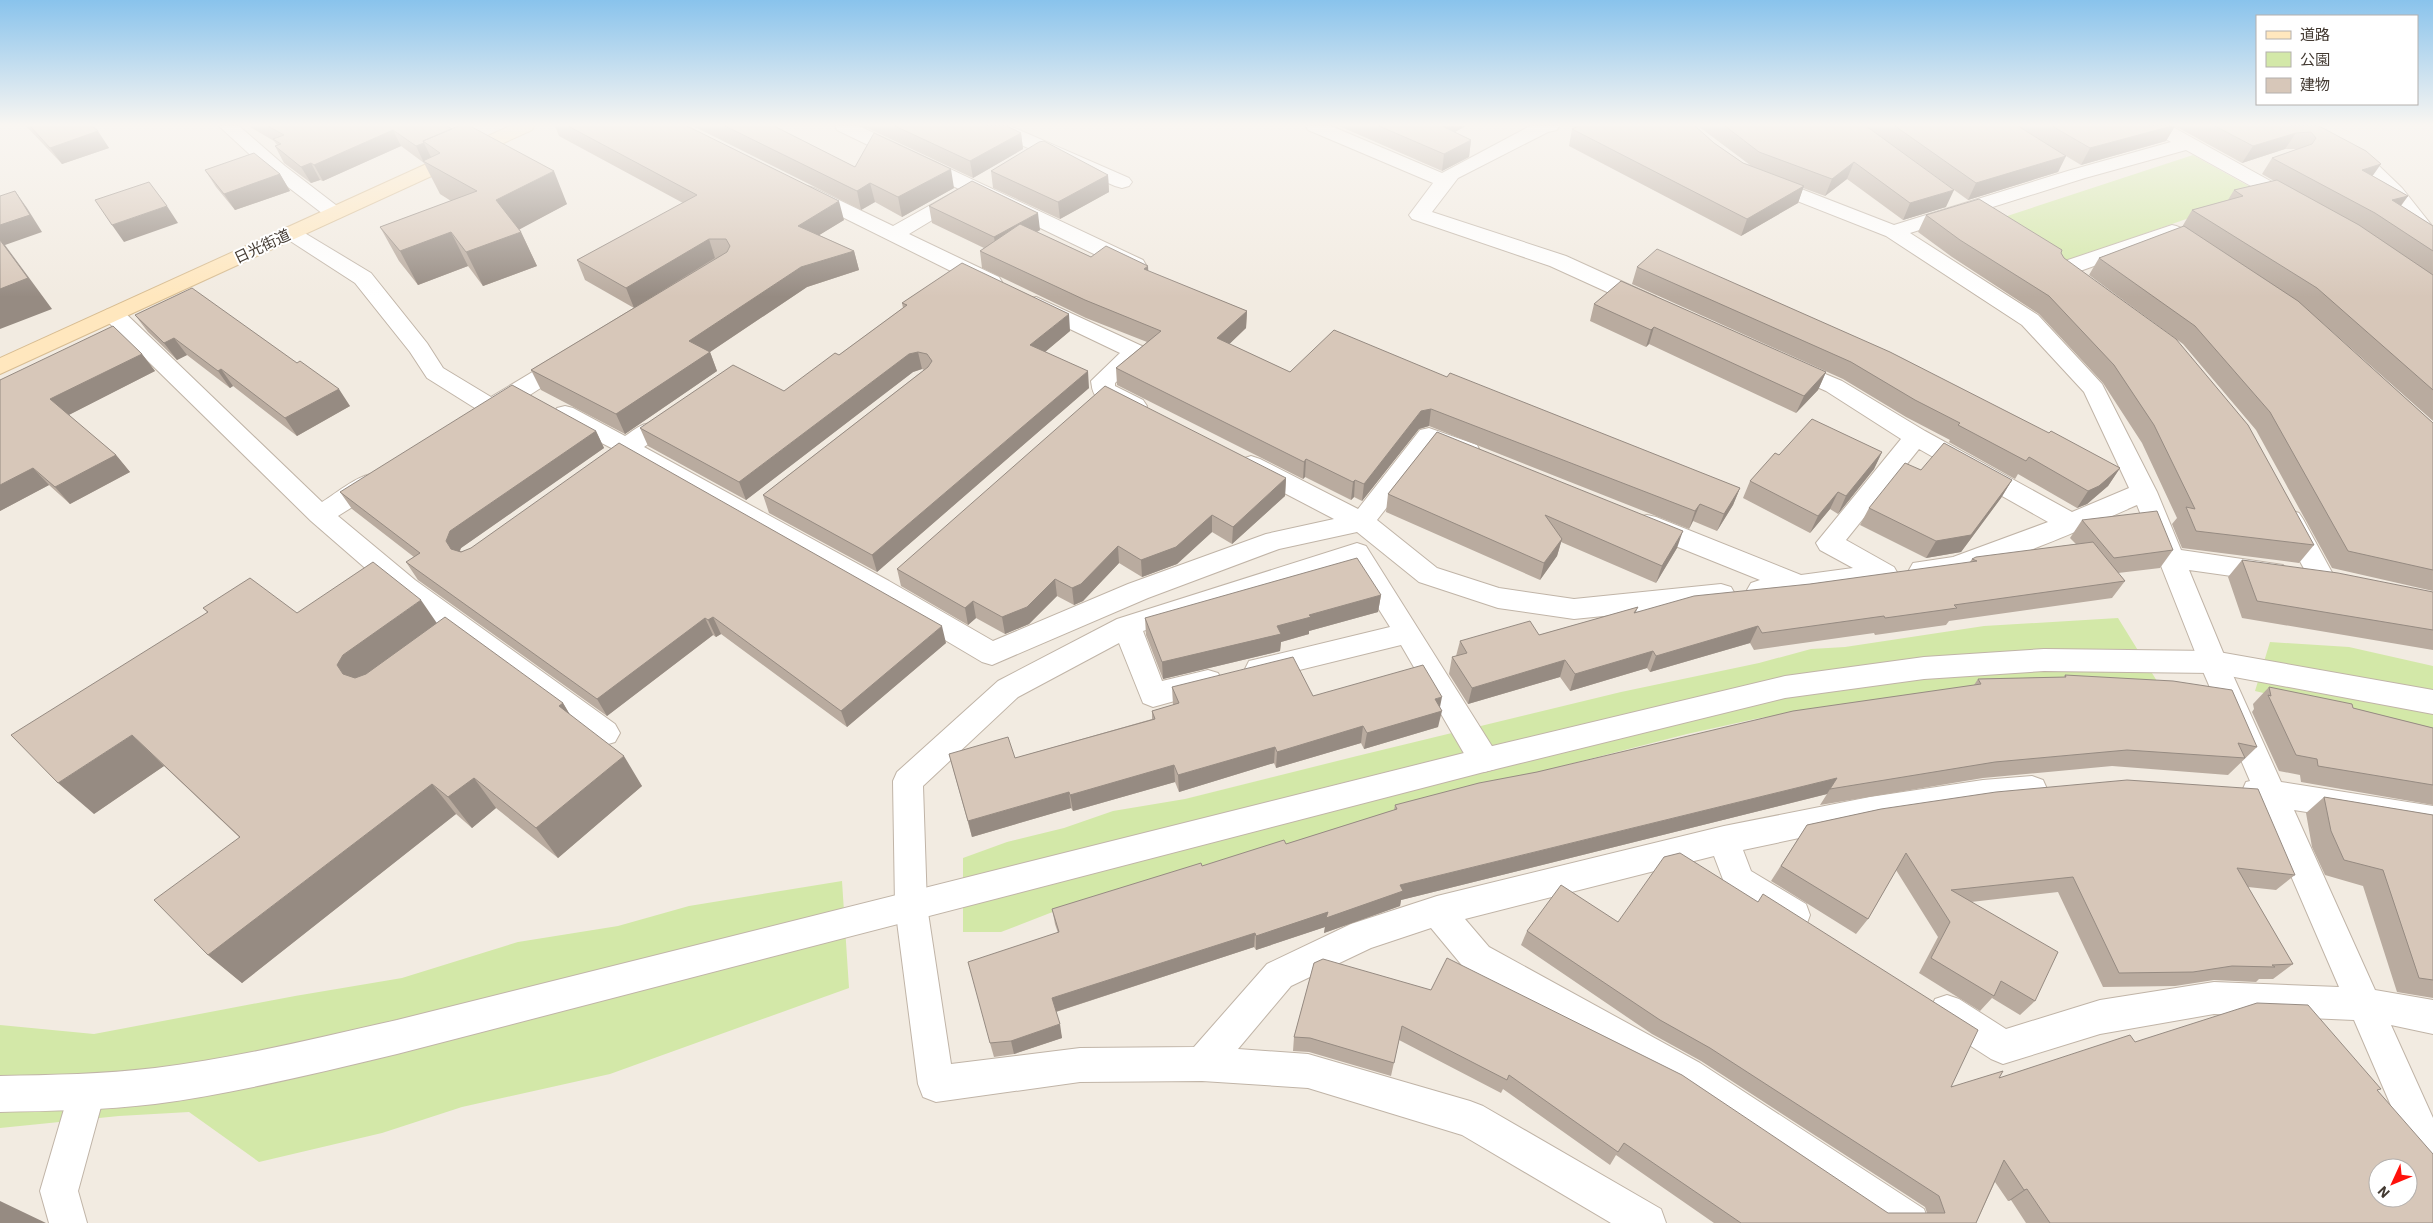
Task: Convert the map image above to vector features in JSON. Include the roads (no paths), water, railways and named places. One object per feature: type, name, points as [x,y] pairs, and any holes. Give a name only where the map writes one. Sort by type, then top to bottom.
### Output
[{"type":"main road","name":"日光街道","points":[[0,367],[398,183]]},
{"type":"street","points":[[295,183],[334,213]]},
{"type":"street","points":[[787,183],[1136,352],[1103,381],[1096,397],[1156,416]]},
{"type":"street","points":[[1443,183],[1419,215],[1558,261],[1665,310]]},
{"type":"street","points":[[1769,183],[1893,232],[2030,320],[2094,389],[2144,492],[2213,662],[2433,1160]]},
{"type":"street","points":[[1893,232],[2050,183]]},
{"type":"street","points":[[2261,183],[2311,212]]},
{"type":"street","points":[[2386,183],[2433,240]]},
{"type":"street","points":[[892,235],[981,184],[1148,272]]},
{"type":"street","points":[[1944,194],[1966,210]]},
{"type":"street","points":[[2103,298],[2064,269],[2172,231],[2213,258]]},
{"type":"street","points":[[291,233],[363,278],[419,348],[435,373],[492,408]]},
{"type":"street","points":[[114,315],[320,516],[405,586],[605,733]]},
{"type":"street","points":[[468,423],[588,348]]},
{"type":"street","points":[[1763,354],[1834,386],[1916,437],[2071,523]]},
{"type":"street","points":[[520,390],[626,448],[756,508],[887,582],[992,654],[1138,591],[1275,541],[1362,522],[1429,436],[1494,462]]},
{"type":"street","points":[[601,465],[667,419]]},
{"type":"street","points":[[1885,574],[1829,543],[1916,437]]},
{"type":"street","points":[[1233,455],[1362,522],[1428,575],[1498,598],[1574,609],[1633,605],[1955,566],[2071,523],[2144,492]]},
{"type":"street","points":[[320,516],[394,469]]},
{"type":"street","points":[[2282,504],[2322,578]]},
{"type":"street","points":[[1623,514],[1799,585]]},
{"type":"street","points":[[1484,760],[1408,633],[1357,554],[1127,626],[1008,689],[908,781],[911,906],[936,1084],[1080,1065],[1202,1064],[1308,1070],[1470,1119],[1648,1223]]},
{"type":"street","points":[[2170,558],[2322,578],[2350,584]]},
{"type":"street","points":[[1127,626],[1153,695],[1408,633]]},
{"type":"street","points":[[443,649],[467,631]]},
{"type":"street","points":[[0,1094],[87,1092],[156,1086],[228,1074],[331,1052],[1484,760],[1785,687],[1924,668],[2044,660],[2213,662],[2433,702]]},
{"type":"street","points":[[1202,1064],[1279,976],[1363,935],[1437,911],[1724,840],[1870,810],[1983,793],[2062,786]]},
{"type":"street","points":[[2231,789],[2271,792],[2433,819]]},
{"type":"street","points":[[1724,840],[1738,880],[1821,932]]},
{"type":"street","points":[[1437,911],[1477,958],[1686,1075],[1910,1223]]},
{"type":"street","points":[[1920,994],[2003,1047],[2100,1017],[2214,998],[2365,1004],[2433,1017]]},
{"type":"street","points":[[68,1223],[59,1192],[87,1092]]}]
